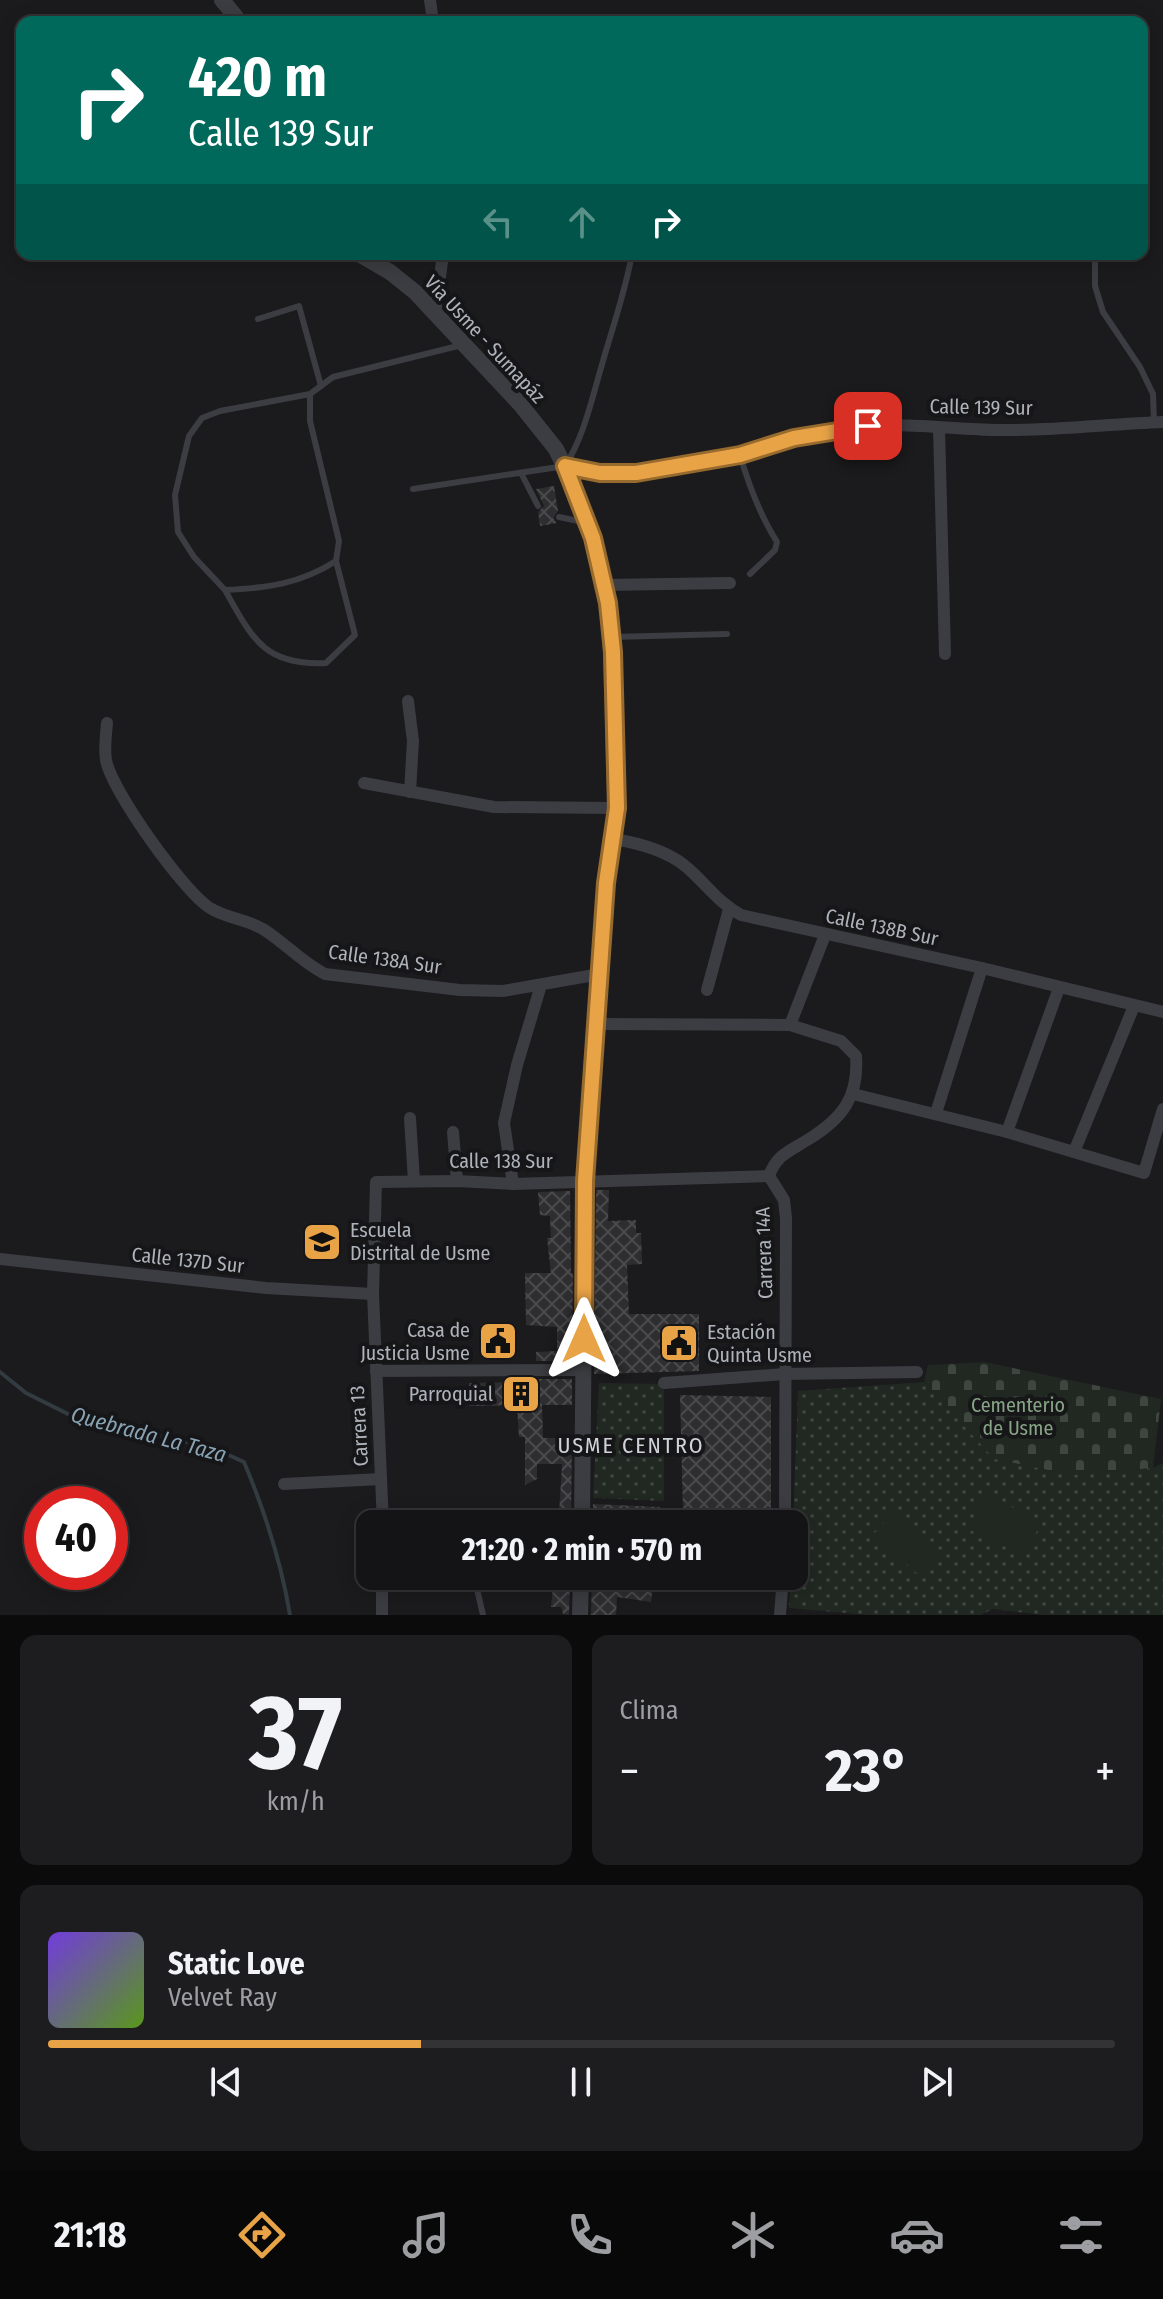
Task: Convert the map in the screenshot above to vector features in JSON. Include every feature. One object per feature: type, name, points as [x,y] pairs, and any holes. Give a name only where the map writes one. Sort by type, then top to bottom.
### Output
[{"type":"street","points":[[222,0],[235,16]]},
{"type":"street","name":"Vía Usme - Sumapáz","points":[[369,260],[403,281],[545,434],[565,466],[588,523],[604,585],[612,637],[617,808],[606,883],[585,1181],[582,1510]]},
{"type":"street","points":[[435,315],[442,260]]},
{"type":"street","name":"Calle 139 Sur","points":[[565,466],[600,473],[636,473],[740,455],[794,438],[890,423],[1003,430],[1158,422]]},
{"type":"street","points":[[939,428],[945,654]]},
{"type":"street","points":[[604,585],[730,583]]},
{"type":"street","points":[[408,701],[413,741],[410,792]]},
{"type":"street","name":"Calle 138A Sur","points":[[107,723],[105,759],[116,790],[191,891],[213,911],[259,927],[310,967],[325,974],[460,990],[503,991],[600,974]]},
{"type":"street","points":[[364,783],[494,807],[617,808]]},
{"type":"street","name":"Calle 138B Sur","points":[[614,839],[660,851],[683,864],[729,909],[741,915],[1163,1012]]},
{"type":"street","points":[[707,990],[729,909]]},
{"type":"street","points":[[790,1025],[825,935]]},
{"type":"street","points":[[936,1113],[982,968]]},
{"type":"street","points":[[513,1184],[504,1123],[517,1065],[541,985]]},
{"type":"street","points":[[1007,1132],[1059,988]]},
{"type":"street","points":[[1074,1152],[1134,1006]]},
{"type":"street","points":[[596,1024],[790,1025],[841,1041],[856,1056],[858,1077],[853,1094],[832,1122],[786,1150],[774,1161],[769,1176]]},
{"type":"street","points":[[853,1094],[1007,1132],[1144,1173],[1163,1109]]},
{"type":"street","points":[[410,1118],[414,1181]]},
{"type":"street","points":[[453,1132],[457,1181]]},
{"type":"street","name":"Calle 138 Sur","points":[[376,1182],[513,1184],[769,1176]]},
{"type":"street","name":"Carrera 14A","points":[[769,1176],[784,1200],[786,1218],[785,1510]]},
{"type":"street","name":"Carrera 13","points":[[376,1182],[373,1294],[382,1510]]},
{"type":"street","name":"Calle 137D Sur","points":[[0,1259],[266,1288],[373,1294]]},
{"type":"street","points":[[376,1371],[584,1370]]},
{"type":"street","points":[[664,1383],[785,1374],[917,1372]]},
{"type":"street","points":[[284,1484],[381,1479]]},
{"type":"street","points":[[382,1590],[382,1615]]},
{"type":"street","points":[[580,1615],[581,1590]]},
{"type":"street","points":[[780,1615],[782,1590]]},
{"type":"lane","points":[[413,489],[565,466],[578,446],[587,421],[626,290],[631,260]]},
{"type":"lane","points":[[1095,260],[1095,286],[1103,312],[1140,367],[1153,394],[1158,422]]},
{"type":"lane","points":[[258,319],[299,306],[321,386]]},
{"type":"lane","points":[[310,394],[310,421],[339,541],[336,561],[355,635],[326,663],[307,664],[285,660],[268,652],[251,635],[225,590],[194,557],[178,532],[175,495],[189,436],[202,418],[220,411],[310,394],[333,377],[462,345]]},
{"type":"lane","points":[[740,455],[754,498],[777,542],[775,550],[750,574]]},
{"type":"lane","points":[[521,473],[538,506]]},
{"type":"lane","points":[[559,517],[588,523]]},
{"type":"lane","points":[[225,590],[268,588],[315,575],[336,561]]},
{"type":"lane","points":[[612,637],[727,634]]},
{"type":"lane","points":[[477,1590],[483,1615]]},
{"type":"green space","name":"Cementerio de Usme","points":[[984,1362],[1161,1399],[1153,1468],[1072,1475],[994,1459],[924,1382],[928,1365]]},
{"type":"green space","points":[[924,1382],[994,1459],[1072,1475],[1153,1468],[1163,1463],[1163,1615],[1043,1615],[993,1609],[980,1615],[869,1615],[789,1608],[790,1590],[808,1590],[808,1510],[794,1510],[798,1391]]},
{"type":"green space","points":[[599,1383],[664,1384],[664,1501],[593,1498]]},
{"type":"green space","points":[[984,1494],[1042,1521],[1025,1556],[968,1529]]},
{"type":"green space","points":[[893,1511],[941,1551],[920,1576],[873,1535]]},
{"type":"building","points":[[554,486],[558,511],[553,518],[557,523],[540,526],[538,512],[544,506],[536,489]]},
{"type":"building","points":[[596,1190],[609,1190],[608,1221],[636,1220],[636,1233],[641,1233],[642,1264],[627,1265],[629,1314],[699,1314],[699,1371],[594,1374]]},
{"type":"building","points":[[570,1191],[572,1361],[536,1361],[536,1352],[557,1351],[557,1327],[526,1325],[525,1273],[551,1273],[547,1238],[551,1238],[550,1216],[540,1215],[538,1192]]},
{"type":"building","points":[[536,1379],[572,1379],[572,1405],[542,1405],[543,1438],[572,1438],[571,1510],[559,1510],[562,1464],[537,1464],[537,1479],[525,1485],[525,1437],[519,1437],[517,1405],[469,1406],[469,1383],[536,1382]]},
{"type":"building","points":[[680,1395],[771,1397],[771,1510],[683,1510]]},
{"type":"building","points":[[593,1504],[660,1507],[660,1510],[593,1510]]},
{"type":"building","points":[[553,1590],[570,1590],[569,1615],[563,1614],[561,1607],[551,1607]]},
{"type":"building","points":[[592,1590],[652,1590],[651,1602],[617,1597],[616,1615],[591,1615]]},
{"type":"waterway","name":"Quebrada La Taza","points":[[0,1372],[26,1393],[74,1417],[211,1447],[244,1462],[272,1537],[290,1615]]},
{"type":"place","name":"Escuela Distrital de Usme","points":[[322,1242]]},
{"type":"place","name":"Casa de Justicia Usme","points":[[498,1341]]},
{"type":"place","name":"Estación Quinta Usme","points":[[679,1343]]},
{"type":"place","name":"Parroquial","points":[[521,1394]]},
{"type":"district","name":"USME CENTRO","points":[[631,1445]]},
{"type":"route","points":[[584,1339],[585,1181],[606,883],[617,808],[613,652],[608,603],[593,538],[565,466],[600,473],[636,473],[740,455],[794,438],[868,426]]}]
